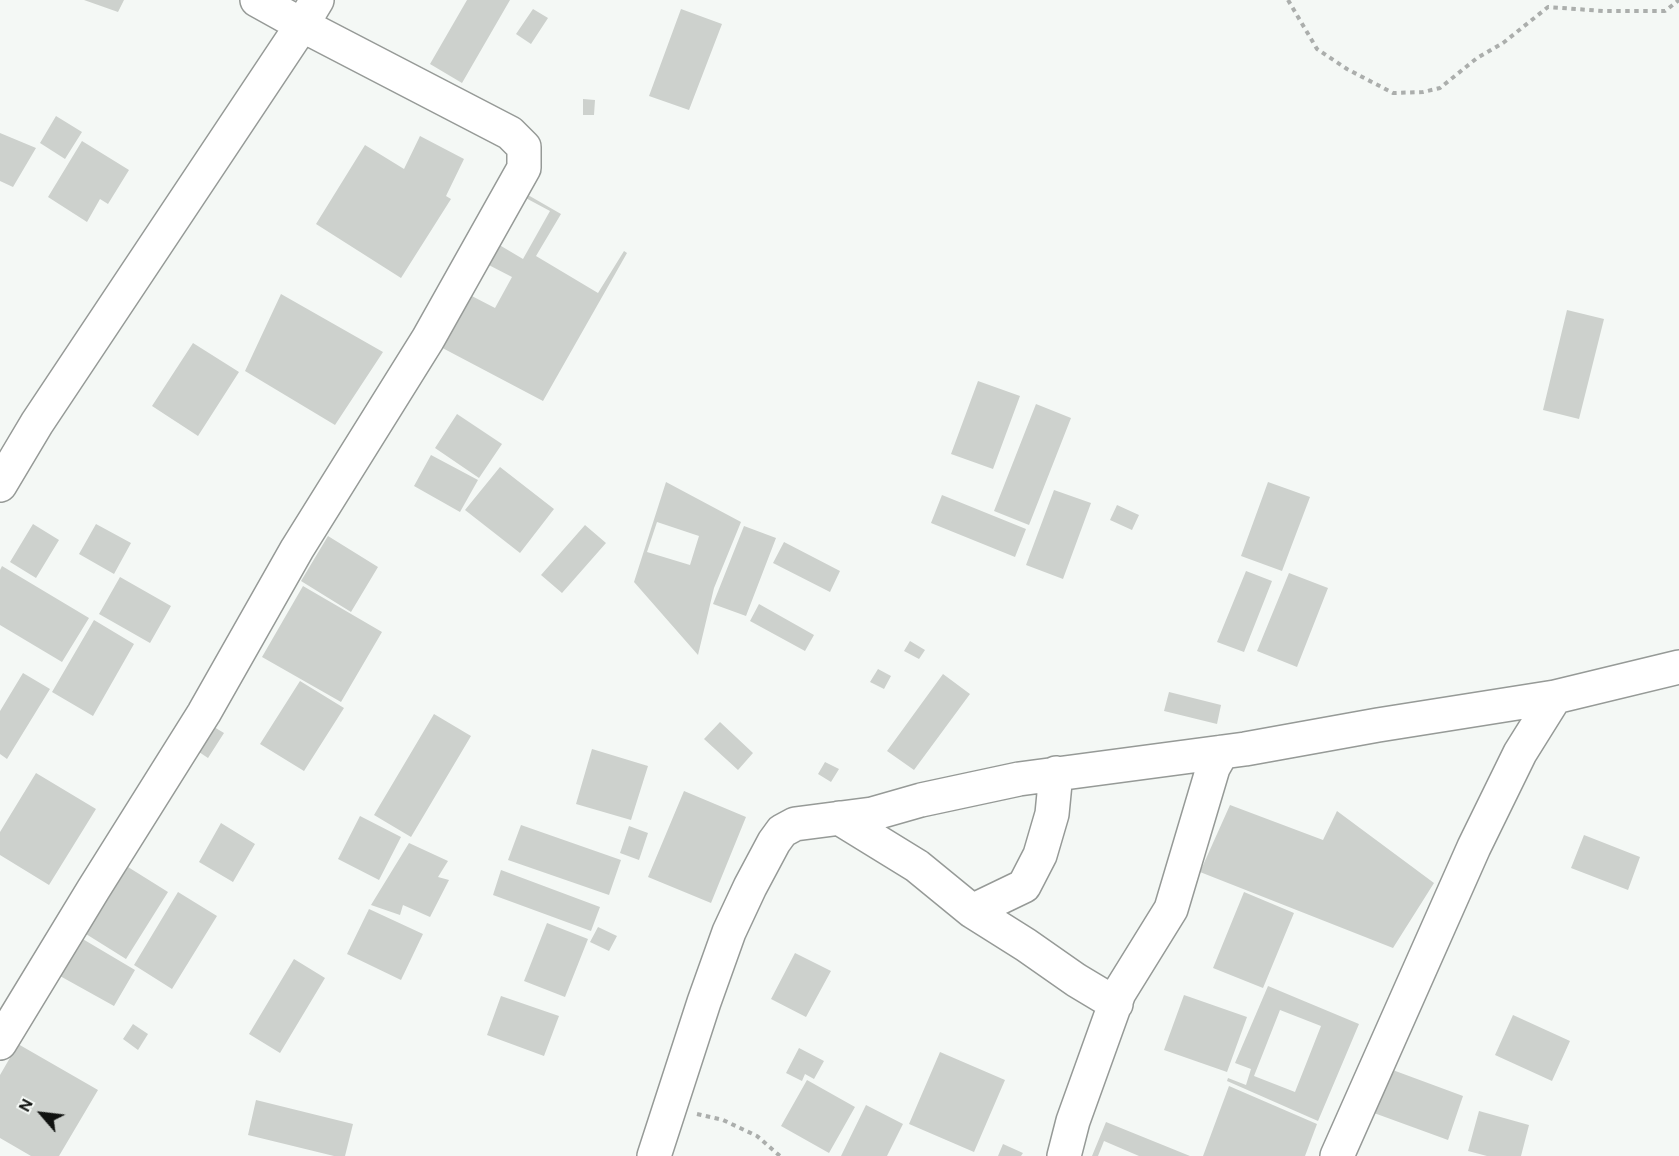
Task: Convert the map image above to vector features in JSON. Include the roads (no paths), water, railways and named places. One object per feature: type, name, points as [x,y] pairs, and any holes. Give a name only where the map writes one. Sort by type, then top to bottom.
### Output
[{"type":"street","points":[[0,1043],[204,713],[297,549],[428,339],[524,168],[524,147],[510,133],[310,13],[257,0]]},
{"type":"street","points":[[0,485],[37,423],[310,13]]},
{"type":"street","points":[[654,1156],[729,932],[774,842],[782,831],[795,824],[872,814],[921,800],[1019,779],[1222,752],[1555,697],[1679,667]]},
{"type":"street","points":[[1337,1156],[1474,847],[1520,753],[1555,697]]},
{"type":"street","points":[[1064,1156],[1119,993],[1172,909],[1213,768],[1222,752]]},
{"type":"street","points":[[972,910],[1024,886],[1040,855],[1049,825],[1056,773]]},
{"type":"street","points":[[839,818],[917,866],[972,910],[1116,1004]]}]
